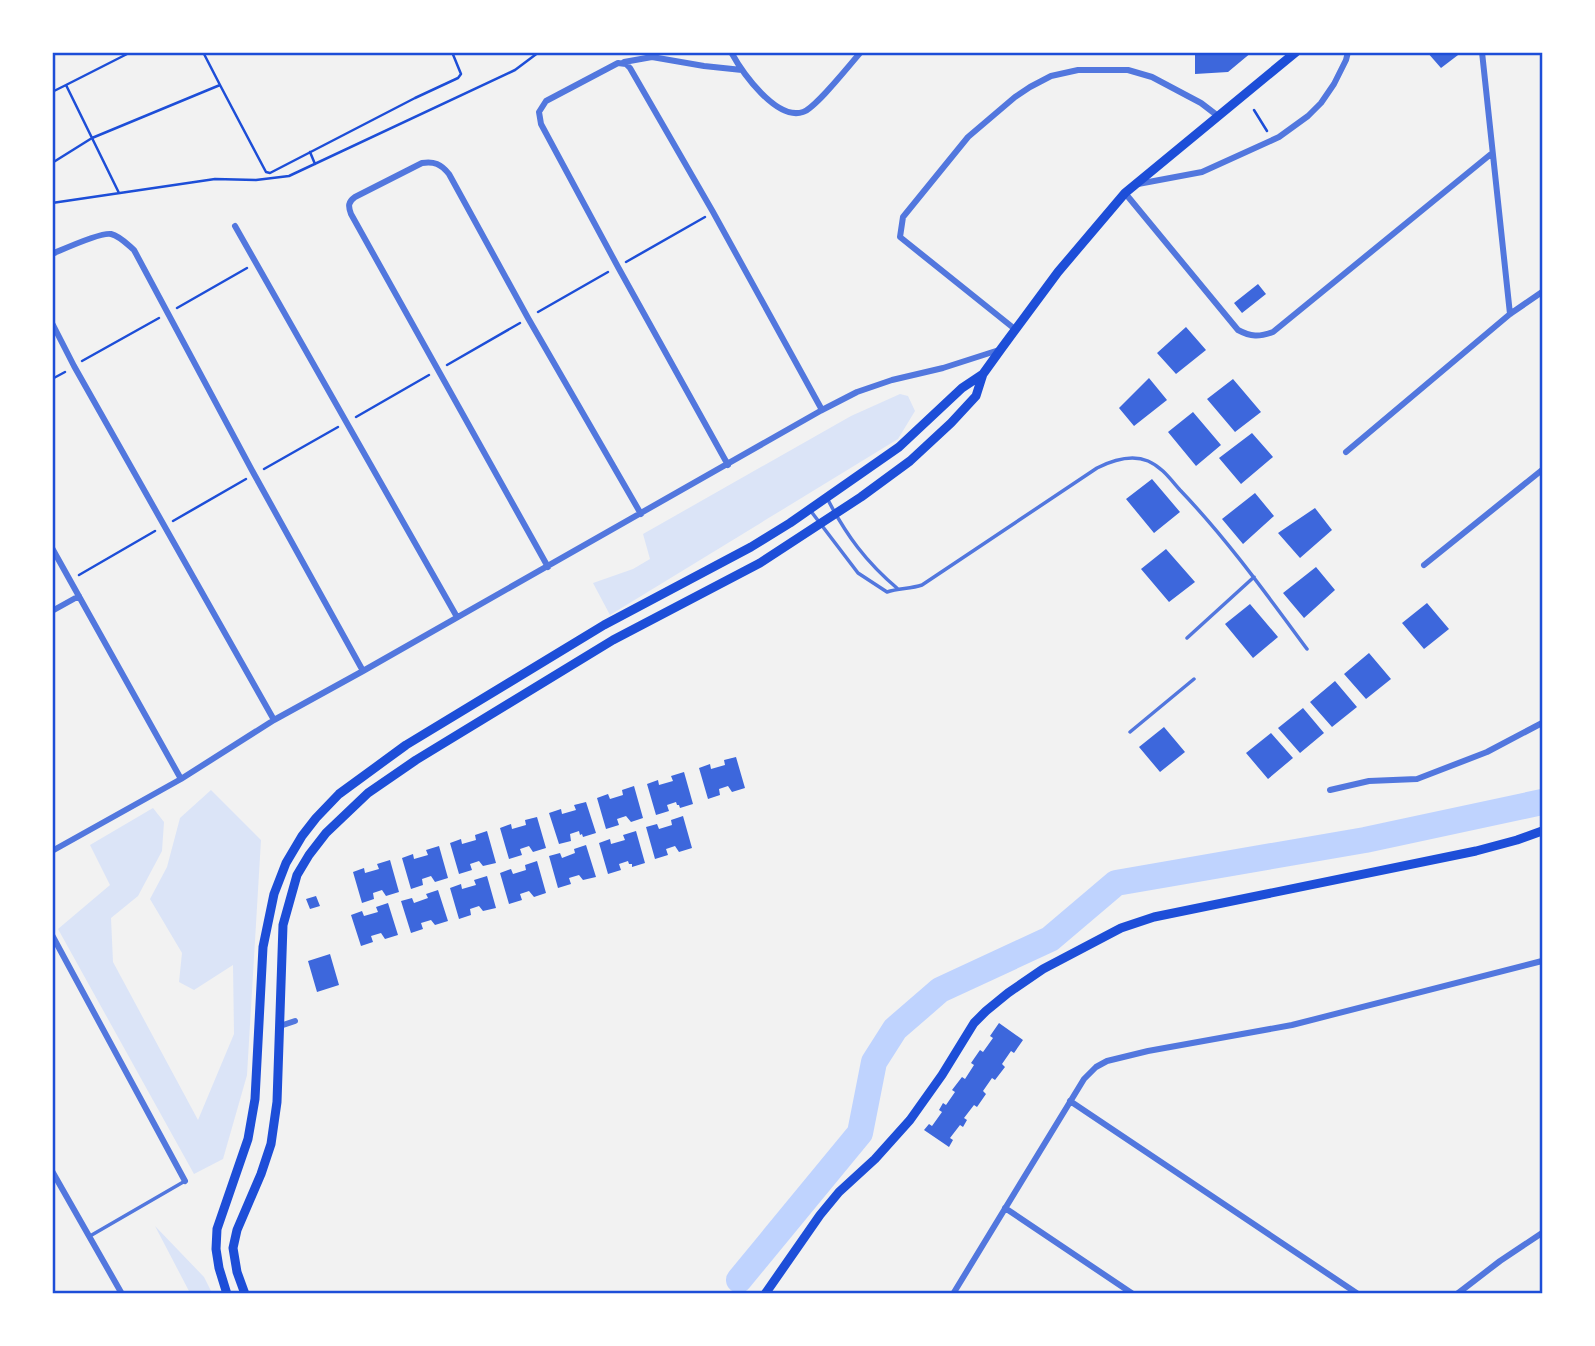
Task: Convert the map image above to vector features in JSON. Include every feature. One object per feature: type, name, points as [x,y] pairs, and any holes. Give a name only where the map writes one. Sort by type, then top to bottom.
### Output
[{"type":"main road","points":[[245,1293],[237,1272],[233,1248],[237,1230],[271,1144],[277,1102],[283,925],[297,874],[326,833],[368,793],[416,760],[602,647],[760,563],[861,497],[910,461],[976,396],[983,374],[1001,349],[1058,272],[1125,193],[1296,52]]},
{"type":"main road","points":[[227,1293],[216,1249],[217,1229],[248,1139],[255,1099],[263,947],[273,898],[286,863],[316,818],[339,794],[406,745],[604,625],[751,547],[810,510],[899,447],[962,387],[983,374]]},
{"type":"main road","points":[[765,1293],[833,1200],[910,1120],[974,1023],[1008,993],[1042,969],[1121,928],[1154,917],[1476,851],[1542,831]]},
{"type":"street","points":[[731,52],[748,79],[774,105],[792,113],[803,112],[813,106],[861,52]]},
{"type":"street","points":[[1133,185],[1202,172],[1279,137],[1321,103],[1334,85],[1348,52]]},
{"type":"street","points":[[1482,52],[1510,314]]},
{"type":"street","points":[[727,465],[539,116],[541,106],[546,102],[608,67],[622,63],[652,58],[742,70]]},
{"type":"street","points":[[622,63],[635,75],[822,410]]},
{"type":"street","points":[[1016,330],[900,237],[903,216],[968,137],[1030,87],[1051,76],[1078,70],[1128,70],[1152,77],[1201,103],[1218,116]]},
{"type":"street","points":[[1125,193],[1238,330],[1249,336],[1262,336],[1273,332],[1492,154]]},
{"type":"street","points":[[548,567],[349,208],[350,200],[355,197],[422,163],[430,161],[442,166],[449,174],[641,514]]},
{"type":"street","points":[[235,226],[457,617]]},
{"type":"street","points":[[52,254],[100,235],[111,234],[134,250],[363,671]]},
{"type":"street","points":[[1346,452],[1510,314],[1542,292]]},
{"type":"street","points":[[52,323],[274,720]]},
{"type":"street","points":[[52,851],[181,779],[274,720],[822,410],[857,392],[892,380],[943,368],[1001,349]]},
{"type":"street","points":[[1424,565],[1542,470]]},
{"type":"street","points":[[52,548],[181,779]]},
{"type":"street","points":[[52,611],[79,596]]},
{"type":"street","points":[[1330,790],[1369,780],[1417,779],[1487,752],[1542,723]]},
{"type":"street","points":[[52,935],[185,1181]]},
{"type":"street","points":[[953,1293],[1084,1079],[1107,1061],[1304,1022],[1542,961]]},
{"type":"street","points":[[280,1026],[295,1021]]},
{"type":"street","points":[[1070,1101],[1358,1293]]},
{"type":"street","points":[[52,1171],[122,1293]]},
{"type":"street","points":[[1005,1208],[1133,1293]]},
{"type":"street","points":[[1457,1293],[1542,1233]]},
{"type":"lane","points":[[810,510],[858,573],[887,592],[909,589],[922,585],[1097,468],[1112,460],[1131,457],[1147,461],[1158,467],[1193,504],[1254,577],[1307,649]]},
{"type":"lane","points":[[827,498],[855,544],[898,589]]},
{"type":"lane","points":[[1187,638],[1254,577]]},
{"type":"lane","points":[[1130,732],[1194,678]]},
{"type":"lane","points":[[90,1236],[185,1181]]},
{"type":"path","points":[[52,92],[131,52]]},
{"type":"path","points":[[203,52],[266,172],[270,173],[458,78],[461,74],[452,52]]},
{"type":"path","points":[[52,204],[215,179],[256,180],[289,176],[516,70],[539,52]]},
{"type":"path","points":[[66,85],[119,194]]},
{"type":"path","points":[[52,163],[92,138],[220,85]]},
{"type":"path","points":[[1254,110],[1267,129],[1270,141]]},
{"type":"path","points":[[310,152],[315,164]]},
{"type":"path","points":[[70,580],[713,212]]},
{"type":"path","points":[[52,379],[257,262]]},
{"type":"shaded area","points":[[900,394],[908,396],[915,411],[898,439],[610,615],[593,583],[633,569],[650,559],[643,534],[851,416]]},
{"type":"shaded area","points":[[211,790],[261,840],[247,1075],[223,1159],[194,1174],[58,929],[110,885],[90,845],[153,808],[164,822],[162,851],[138,896],[111,918],[113,962],[198,1120],[234,1034],[233,965],[194,990],[179,982],[182,953],[150,899],[167,867],[180,818]]},
{"type":"shaded area","points":[[155,1226],[204,1277],[212,1293],[190,1293]]},
{"type":"building","points":[[1195,52],[1252,52],[1228,72],[1195,74]]},
{"type":"building","points":[[1427,52],[1462,52],[1441,68]]},
{"type":"building","points":[[1258,284],[1266,294],[1242,313],[1234,303]]},
{"type":"building","points":[[1186,327],[1206,350],[1176,374],[1157,353]]},
{"type":"building","points":[[1149,378],[1167,400],[1134,426],[1119,408]]},
{"type":"building","points":[[1233,379],[1261,412],[1235,432],[1207,399]]},
{"type":"building","points":[[1193,412],[1221,445],[1196,466],[1168,432]]},
{"type":"building","points":[[1252,433],[1273,457],[1241,484],[1219,458]]},
{"type":"building","points":[[1152,479],[1180,512],[1154,533],[1126,499]]},
{"type":"building","points":[[1255,493],[1274,516],[1243,544],[1222,519]]},
{"type":"building","points":[[1315,508],[1332,530],[1300,558],[1278,533]]},
{"type":"building","points":[[1166,549],[1195,582],[1169,602],[1141,569]]},
{"type":"building","points":[[1316,567],[1335,590],[1304,618],[1283,593]]},
{"type":"building","points":[[1427,603],[1449,629],[1424,649],[1402,623]]},
{"type":"building","points":[[1250,604],[1278,637],[1253,658],[1225,624]]},
{"type":"building","points":[[1369,653],[1391,679],[1366,699],[1344,674]]},
{"type":"building","points":[[1335,681],[1357,707],[1332,727],[1310,702]]},
{"type":"building","points":[[1303,708],[1324,733],[1300,753],[1278,728]]},
{"type":"building","points":[[1164,727],[1185,752],[1160,772],[1139,747]]},
{"type":"building","points":[[1271,733],[1293,758],[1268,779],[1246,753]]},
{"type":"building","points":[[736,757],[745,788],[732,792],[728,786],[719,789],[720,795],[708,799],[699,768],[710,764],[711,769],[725,765],[724,760]]},
{"type":"building","points":[[684,772],[693,804],[680,808],[676,802],[667,805],[669,811],[656,815],[647,784],[658,780],[659,785],[673,781],[671,776]]},
{"type":"building","points":[[634,786],[643,818],[631,822],[626,816],[617,819],[619,825],[606,829],[597,798],[608,794],[610,799],[623,795],[622,790]]},
{"type":"building","points":[[586,802],[596,833],[583,837],[579,831],[570,834],[571,841],[559,844],[549,813],[561,809],[562,814],[576,810],[574,805]]},
{"type":"building","points":[[683,816],[692,848],[679,852],[675,846],[666,849],[668,855],[655,859],[646,827],[657,824],[659,829],[672,825],[671,820]]},
{"type":"building","points":[[537,817],[546,848],[533,852],[529,846],[520,849],[522,855],[509,859],[500,828],[511,824],[512,829],[526,825],[525,820]]},
{"type":"building","points":[[487,831],[496,863],[483,866],[479,861],[470,864],[472,870],[459,874],[450,843],[461,839],[462,844],[476,840],[475,835]]},
{"type":"building","points":[[636,831],[645,863],[632,867],[628,861],[619,864],[621,870],[608,874],[599,843],[610,839],[611,844],[625,840],[623,835]]},
{"type":"building","points":[[586,845],[596,877],[583,880],[579,875],[569,878],[571,884],[558,888],[549,856],[560,853],[562,858],[575,853],[574,849]]},
{"type":"building","points":[[439,846],[448,878],[435,882],[431,876],[422,879],[423,885],[411,889],[402,858],[413,854],[414,859],[428,855],[426,850]]},
{"type":"building","points":[[390,860],[399,892],[386,896],[382,890],[373,893],[374,899],[362,903],[353,872],[364,868],[365,873],[379,869],[377,864]]},
{"type":"building","points":[[537,861],[546,893],[534,897],[529,891],[520,894],[522,900],[509,904],[500,873],[511,869],[513,874],[526,870],[525,865]]},
{"type":"building","points":[[487,876],[496,908],[483,911],[479,906],[470,909],[471,915],[459,919],[450,888],[461,884],[462,889],[476,885],[474,880]]},
{"type":"building","points":[[438,890],[448,921],[435,925],[431,920],[421,923],[423,929],[411,933],[401,901],[412,898],[414,903],[428,898],[426,894]]},
{"type":"building","points":[[316,896],[320,906],[310,909],[306,899]]},
{"type":"building","points":[[388,903],[398,935],[385,939],[381,933],[371,936],[373,942],[361,946],[351,915],[362,911],[364,916],[378,912],[376,907]]},
{"type":"building","points":[[330,954],[339,985],[317,992],[308,961]]},
{"type":"building","points":[[999,1023],[1023,1040],[1014,1053],[1011,1051],[1002,1064],[1005,1067],[995,1080],[992,1078],[983,1091],[986,1094],[977,1107],[974,1105],[964,1118],[967,1120],[963,1127],[960,1125],[950,1138],[953,1140],[949,1147],[924,1130],[929,1124],[932,1126],[942,1112],[939,1110],[943,1103],[946,1105],[955,1092],[952,1090],[962,1077],[965,1079],[974,1065],[971,1063],[993,1038],[990,1036]]},
{"type":"waterway","points":[[739,1280],[860,1133],[874,1062],[895,1029],[940,990],[1050,939],[1116,883],[1365,840],[1542,802]]}]
